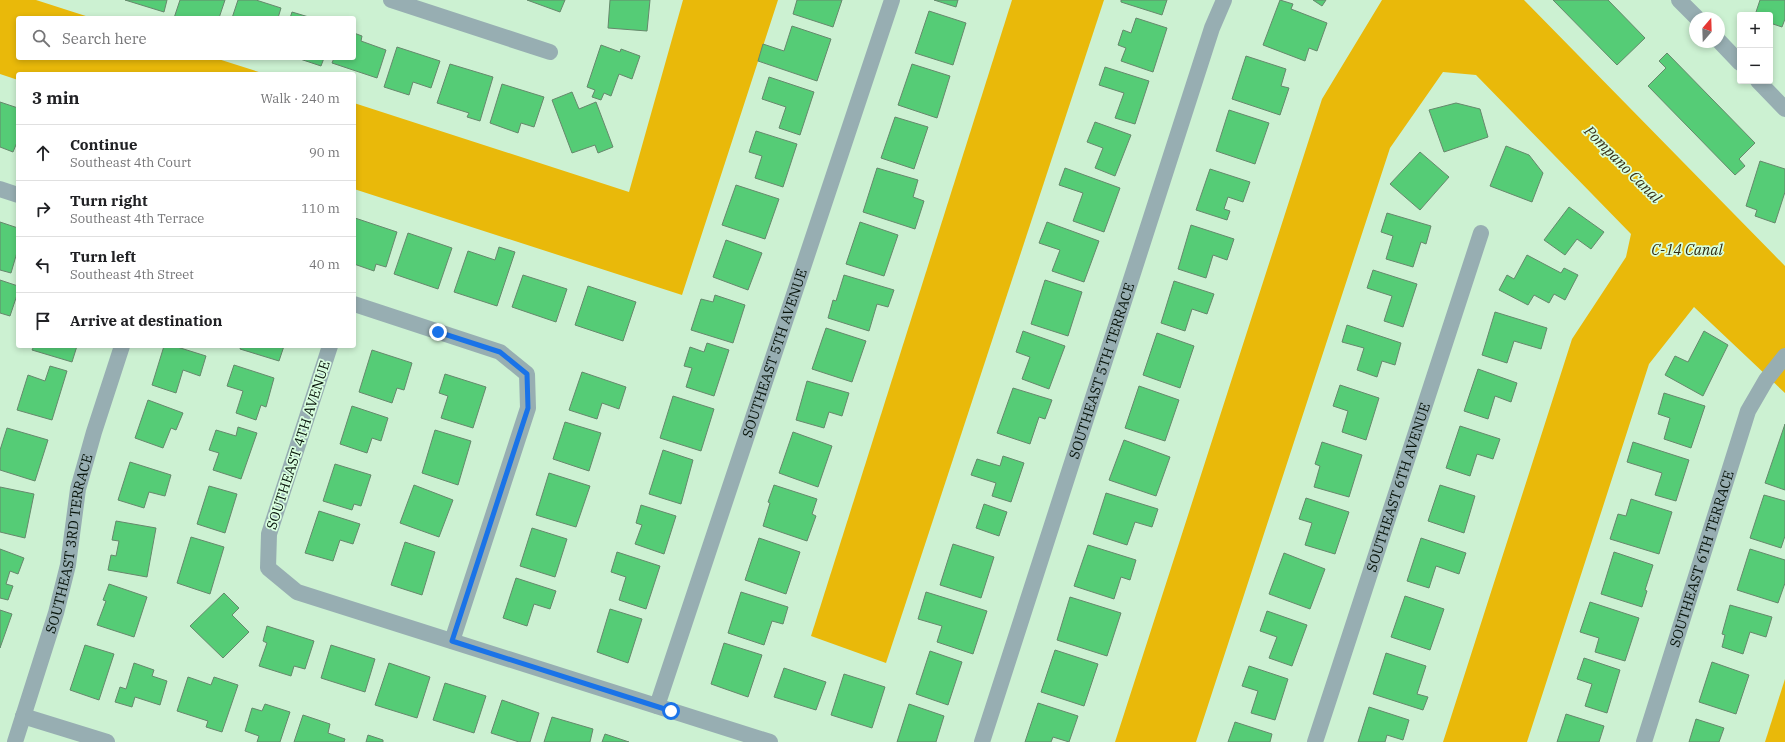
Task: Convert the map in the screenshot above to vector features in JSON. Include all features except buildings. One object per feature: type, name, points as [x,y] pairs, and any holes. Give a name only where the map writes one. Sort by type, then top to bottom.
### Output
[{"type":"street","points":[[390,0],[550,52]]},
{"type":"street","name":"SOUTHEAST 5TH AVENUE","points":[[657,706],[892,0]]},
{"type":"street","name":"SOUTHEAST 5TH TERRACE","points":[[982,742],[1210,35],[1224,0]]},
{"type":"street","points":[[1679,0],[1691,12]]},
{"type":"street","points":[[1725,47],[1737,60]]},
{"type":"street","points":[[1761,84],[1785,109]]},
{"type":"street","points":[[0,189],[16,194]]},
{"type":"street","name":"SOUTHEAST 6TH AVENUE","points":[[1315,742],[1481,233]]},
{"type":"street","points":[[356,305],[500,352],[527,374],[528,408],[452,641],[770,742]]},
{"type":"street","name":"SOUTHEAST 3RD TERRACE","points":[[15,742],[56,613],[68,566],[78,489],[121,348]]},
{"type":"street","name":"SOUTHEAST 4TH AVENUE","points":[[329,348],[269,534],[268,568],[297,592],[452,641]]},
{"type":"street","name":"SOUTHEAST 6TH TERRACE","points":[[1644,742],[1748,411],[1766,380],[1785,356]]},
{"type":"street","points":[[23,716],[107,742]]},
{"type":"water","points":[[0,0],[36,0],[86,16],[16,16],[16,60],[221,60],[259,72],[16,72],[16,79],[0,74]]},
{"type":"water","points":[[683,0],[778,0],[682,295],[356,190],[356,104],[629,192]]},
{"type":"water","points":[[1012,0],[1104,0],[886,663],[811,636]]},
{"type":"water","name":"C-14 Canal","points":[[1382,0],[1524,0],[1785,266],[1785,393],[1694,307],[1649,364],[1527,742],[1443,742],[1572,339],[1626,257],[1631,234],[1476,75],[1443,72],[1390,148],[1196,742],[1115,742],[1322,99]]},
{"type":"water","points":[[1785,679],[1785,742],[1765,742]]},
{"type":"route","points":[[438,332],[500,352],[527,374],[528,408],[452,641],[671,711]]},
{"type":"water label","name":"Pompano Canal","points":[[1623,164]]}]
